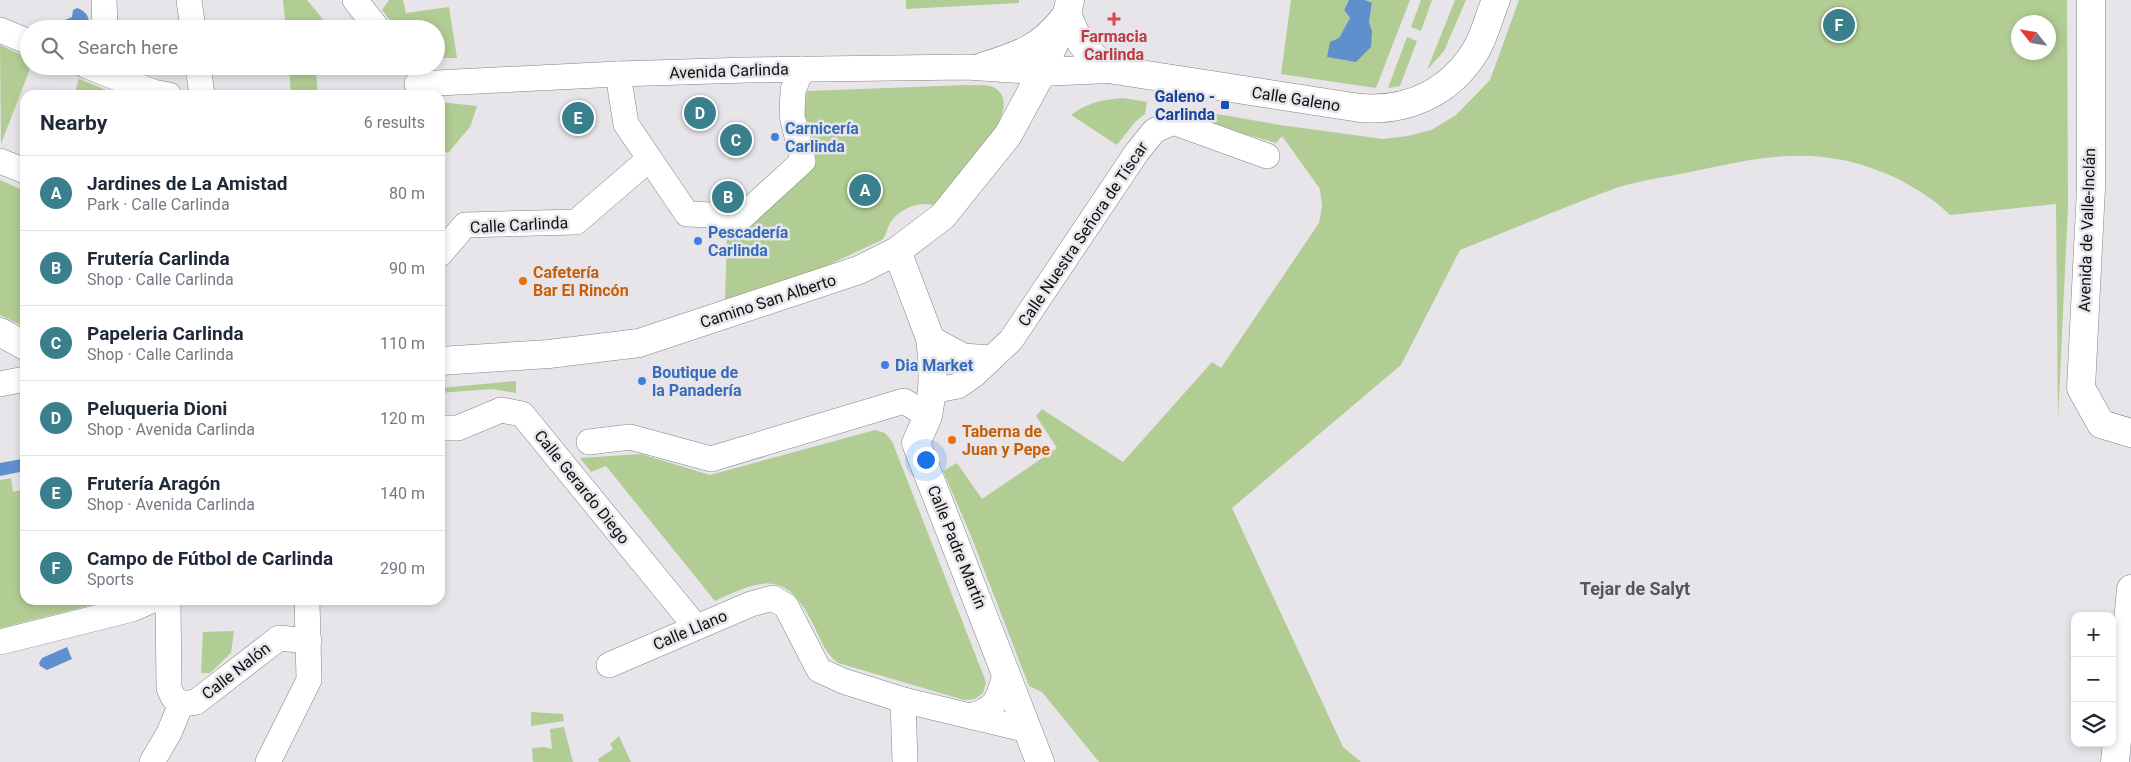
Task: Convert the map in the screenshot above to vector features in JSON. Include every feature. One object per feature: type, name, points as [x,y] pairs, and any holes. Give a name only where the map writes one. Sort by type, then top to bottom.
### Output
[{"type":"street","points":[[104,0],[105,20]]},
{"type":"street","points":[[189,0],[192,20]]},
{"type":"street","points":[[355,0],[371,20]]},
{"type":"street","name":"Calle Galeno","points":[[1042,72],[1108,69],[1375,110],[1405,105],[1430,97],[1457,76],[1477,49],[1496,0]]},
{"type":"street","name":"Avenida de Valle-Inclán","points":[[2091,0],[2091,188],[2081,388],[2101,424],[2131,433]]},
{"type":"street","points":[[1068,7],[1074,35],[1092,56],[1108,69]]},
{"type":"street","points":[[976,67],[1008,57],[1038,44],[1053,30],[1068,7]]},
{"type":"street","name":"Camino San Alberto","points":[[445,361],[549,354],[639,343],[859,270],[897,251],[943,216],[1008,135],[1026,105],[1042,72],[1068,7]]},
{"type":"street","points":[[0,30],[20,38]]},
{"type":"street","name":"Avenida Carlinda","points":[[412,82],[802,69],[976,67],[1042,72]]},
{"type":"street","points":[[618,74],[626,124],[648,160],[687,214],[742,216],[803,161],[792,116],[793,90],[802,69]]},
{"type":"street","points":[[1026,105],[1070,81],[1108,69]]},
{"type":"street","points":[[114,75],[148,90]]},
{"type":"street","points":[[199,75],[201,90]]},
{"type":"street","name":"Calle Nuestra Señora de Tíscar","points":[[930,404],[974,375],[1011,340],[1137,152],[1154,131],[1173,122],[1267,156]]},
{"type":"street","name":"Calle Carlinda","points":[[445,248],[464,225],[576,222],[648,160]]},
{"type":"street","points":[[0,161],[20,169]]},
{"type":"street","name":"Calle Padre Martín","points":[[897,251],[930,338],[933,366],[930,404],[916,443],[1040,762]]},
{"type":"street","points":[[0,332],[20,343]]},
{"type":"street","points":[[930,338],[963,356],[990,358]]},
{"type":"street","points":[[0,384],[20,380]]},
{"type":"street","points":[[589,442],[630,437],[711,460],[904,401],[930,404]]},
{"type":"street","name":"Calle Gerardo Diego","points":[[445,428],[458,428],[501,410],[522,414],[696,627]]},
{"type":"street","points":[[2115,762],[2131,588]]},
{"type":"street","name":"Calle Llano","points":[[609,665],[751,604],[773,598],[786,606],[819,670],[843,682],[903,700]]},
{"type":"street","points":[[0,642],[132,610],[142,605]]},
{"type":"street","name":"Calle Nalón","points":[[168,605],[169,688],[173,697],[181,704],[196,702],[279,638],[309,641]]},
{"type":"street","points":[[268,762],[309,680],[307,605]]},
{"type":"street","points":[[970,716],[986,711],[999,697],[1006,671]]},
{"type":"street","points":[[905,762],[903,700],[1028,730]]},
{"type":"street","points":[[152,762],[181,704]]},
{"type":"green space","points":[[283,0],[307,0],[324,20],[285,20]]},
{"type":"green space","points":[[389,0],[403,0],[406,13],[449,7],[457,58],[445,58],[445,20],[390,20],[382,10]]},
{"type":"green space","points":[[906,0],[1019,0],[1019,3],[906,9]]},
{"type":"green space","points":[[1291,0],[1349,0],[1344,10],[1350,18],[1339,38],[1372,31],[1369,22],[1372,3],[1365,0],[1410,0],[1376,88],[1281,74]]},
{"type":"green space","points":[[1421,0],[1432,0],[1421,31],[1411,27]]},
{"type":"green space","points":[[1455,0],[1466,0],[1444,51],[1427,70]]},
{"type":"green space","points":[[1519,0],[2067,0],[2068,205],[2058,420],[2056,204],[1950,215],[1924,194],[1894,177],[1867,166],[1817,156],[1792,156],[1743,161],[1619,187],[1460,250],[1401,365],[1232,508],[1343,747],[1361,762],[1099,762],[1042,692],[1029,686],[969,531],[943,471],[957,463],[982,499],[1057,448],[1036,416],[1042,409],[1123,462],[1212,362],[1221,368],[1319,223],[1322,206],[1320,189],[1282,136],[1276,143],[1181,116],[1183,108],[1280,125],[1383,139],[1408,136],[1431,130],[1456,115],[1490,80]]},
{"type":"green space","points":[[1407,37],[1417,41],[1400,86],[1388,88]]},
{"type":"green space","points":[[0,45],[20,54],[20,75],[28,75],[22,90],[20,90],[20,95],[1,144]]},
{"type":"green space","points":[[290,75],[316,75],[318,90],[291,90]]},
{"type":"green space","points":[[79,79],[106,90],[76,90]]},
{"type":"green space","points":[[967,85],[993,87],[1003,97],[1003,111],[996,128],[984,147],[933,205],[920,204],[902,211],[889,225],[882,240],[826,266],[725,300],[727,237],[814,164],[812,132],[804,114],[807,91]]},
{"type":"green space","points":[[1123,98],[1147,102],[1145,114],[1135,122],[1117,145],[1071,115],[1096,102]]},
{"type":"green space","points":[[445,103],[477,106],[470,127],[448,153],[445,151]]},
{"type":"green space","points":[[0,180],[20,189],[20,325],[0,315]]},
{"type":"green space","points":[[516,381],[516,393],[492,389],[445,393],[445,388]]},
{"type":"green space","points":[[875,430],[885,433],[892,441],[986,682],[983,693],[975,699],[964,700],[838,663],[824,647],[805,609],[795,596],[785,588],[774,584],[761,584],[748,587],[715,601],[606,466],[591,472],[580,458],[641,454],[710,475]]},
{"type":"green space","points":[[11,478],[13,492],[20,490],[20,605],[92,605],[0,628],[0,480]]},
{"type":"green space","points":[[234,631],[231,653],[210,673],[201,673],[203,632]]},
{"type":"green space","points":[[531,712],[563,714],[564,721],[531,726]]},
{"type":"green space","points":[[564,727],[573,762],[533,762],[532,748],[544,747],[552,749],[550,729]]},
{"type":"green space","points":[[619,736],[631,762],[599,762],[598,759],[613,749],[610,744]]},
{"type":"water","points":[[1349,0],[1365,0],[1372,3],[1369,22],[1372,31],[1371,47],[1356,62],[1327,57],[1330,42],[1339,38],[1350,18],[1344,10]]},
{"type":"water","points":[[77,8],[83,11],[88,20],[65,20],[72,17],[73,10]]},
{"type":"water","points":[[20,459],[20,472],[0,476],[0,463]]},
{"type":"water","points":[[67,647],[72,659],[47,670],[40,666],[39,663],[42,658]]},
{"type":"place","name":"Farmacia Carlinda","points":[[1114,19]]},
{"type":"place","name":"Campo de Fútbol de Carlinda","points":[[1839,25]]},
{"type":"place","name":"Galeno - Carlinda","points":[[1225,105]]},
{"type":"place","name":"Peluqueria Dioni","points":[[700,113]]},
{"type":"place","name":"Frutería Aragón","points":[[578,118]]},
{"type":"place","name":"Carnicería Carlinda","points":[[775,137]]},
{"type":"place","name":"Papeleria Carlinda","points":[[736,140]]},
{"type":"place","name":"Jardines de La Amistad","points":[[865,190]]},
{"type":"place","name":"Frutería Carlinda","points":[[728,197]]},
{"type":"place","name":"Pescadería Carlinda","points":[[698,241]]},
{"type":"place","name":"Cafetería Bar El Rincón","points":[[523,281]]},
{"type":"place","name":"Dia Market","points":[[885,365]]},
{"type":"place","name":"Boutique de la Panadería","points":[[642,381]]},
{"type":"place","name":"Taberna de Juan y Pepe","points":[[952,440]]},
{"type":"district","name":"Tejar de Salyt","points":[[1635,588]]}]
